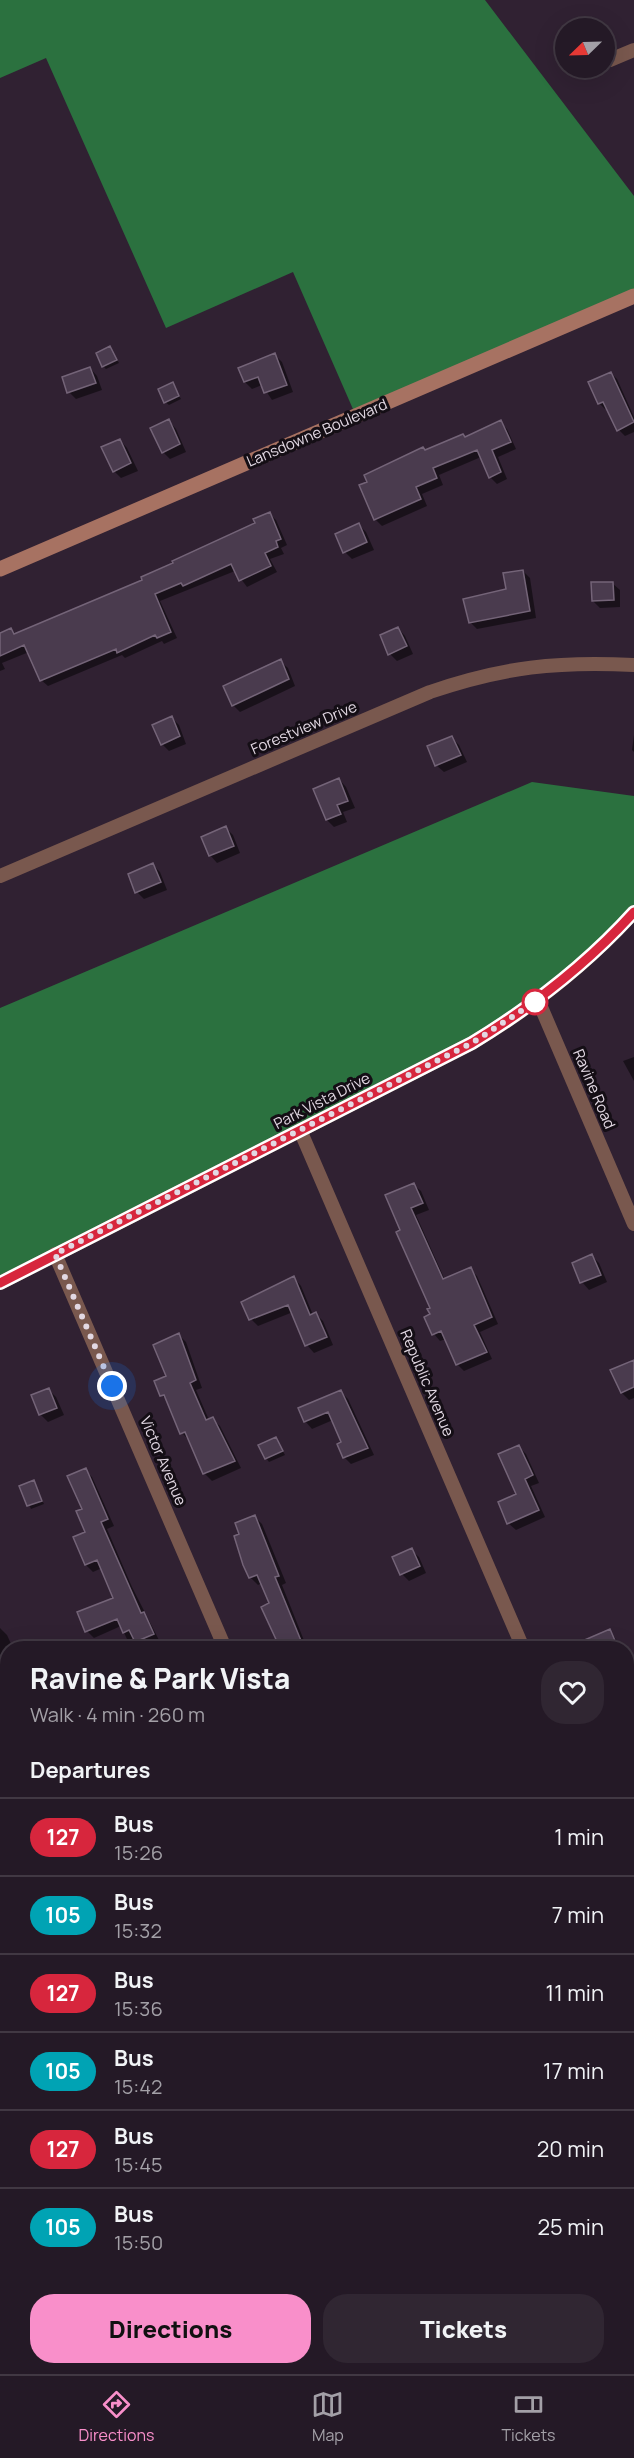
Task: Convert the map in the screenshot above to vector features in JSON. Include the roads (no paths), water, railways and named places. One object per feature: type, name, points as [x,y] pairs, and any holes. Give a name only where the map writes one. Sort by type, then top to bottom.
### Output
[{"type":"street","points":[[615,58],[634,50]]},
{"type":"street","name":"Lansdowne Boulevard","points":[[0,569],[634,296]]},
{"type":"street","name":"Forestview Drive","points":[[0,876],[430,692],[463,681],[528,666],[597,663],[634,665]]},
{"type":"street","name":"Park Vista Drive","points":[[0,1283],[472,1043],[538,1000],[579,968],[634,912]]},
{"type":"street","name":"Ravine Road","points":[[538,1000],[634,1224]]},
{"type":"street","name":"Republic Avenue","points":[[300,1131],[520,1641]]},
{"type":"street","name":"Victor Avenue","points":[[55,1254],[222,1641]]}]
